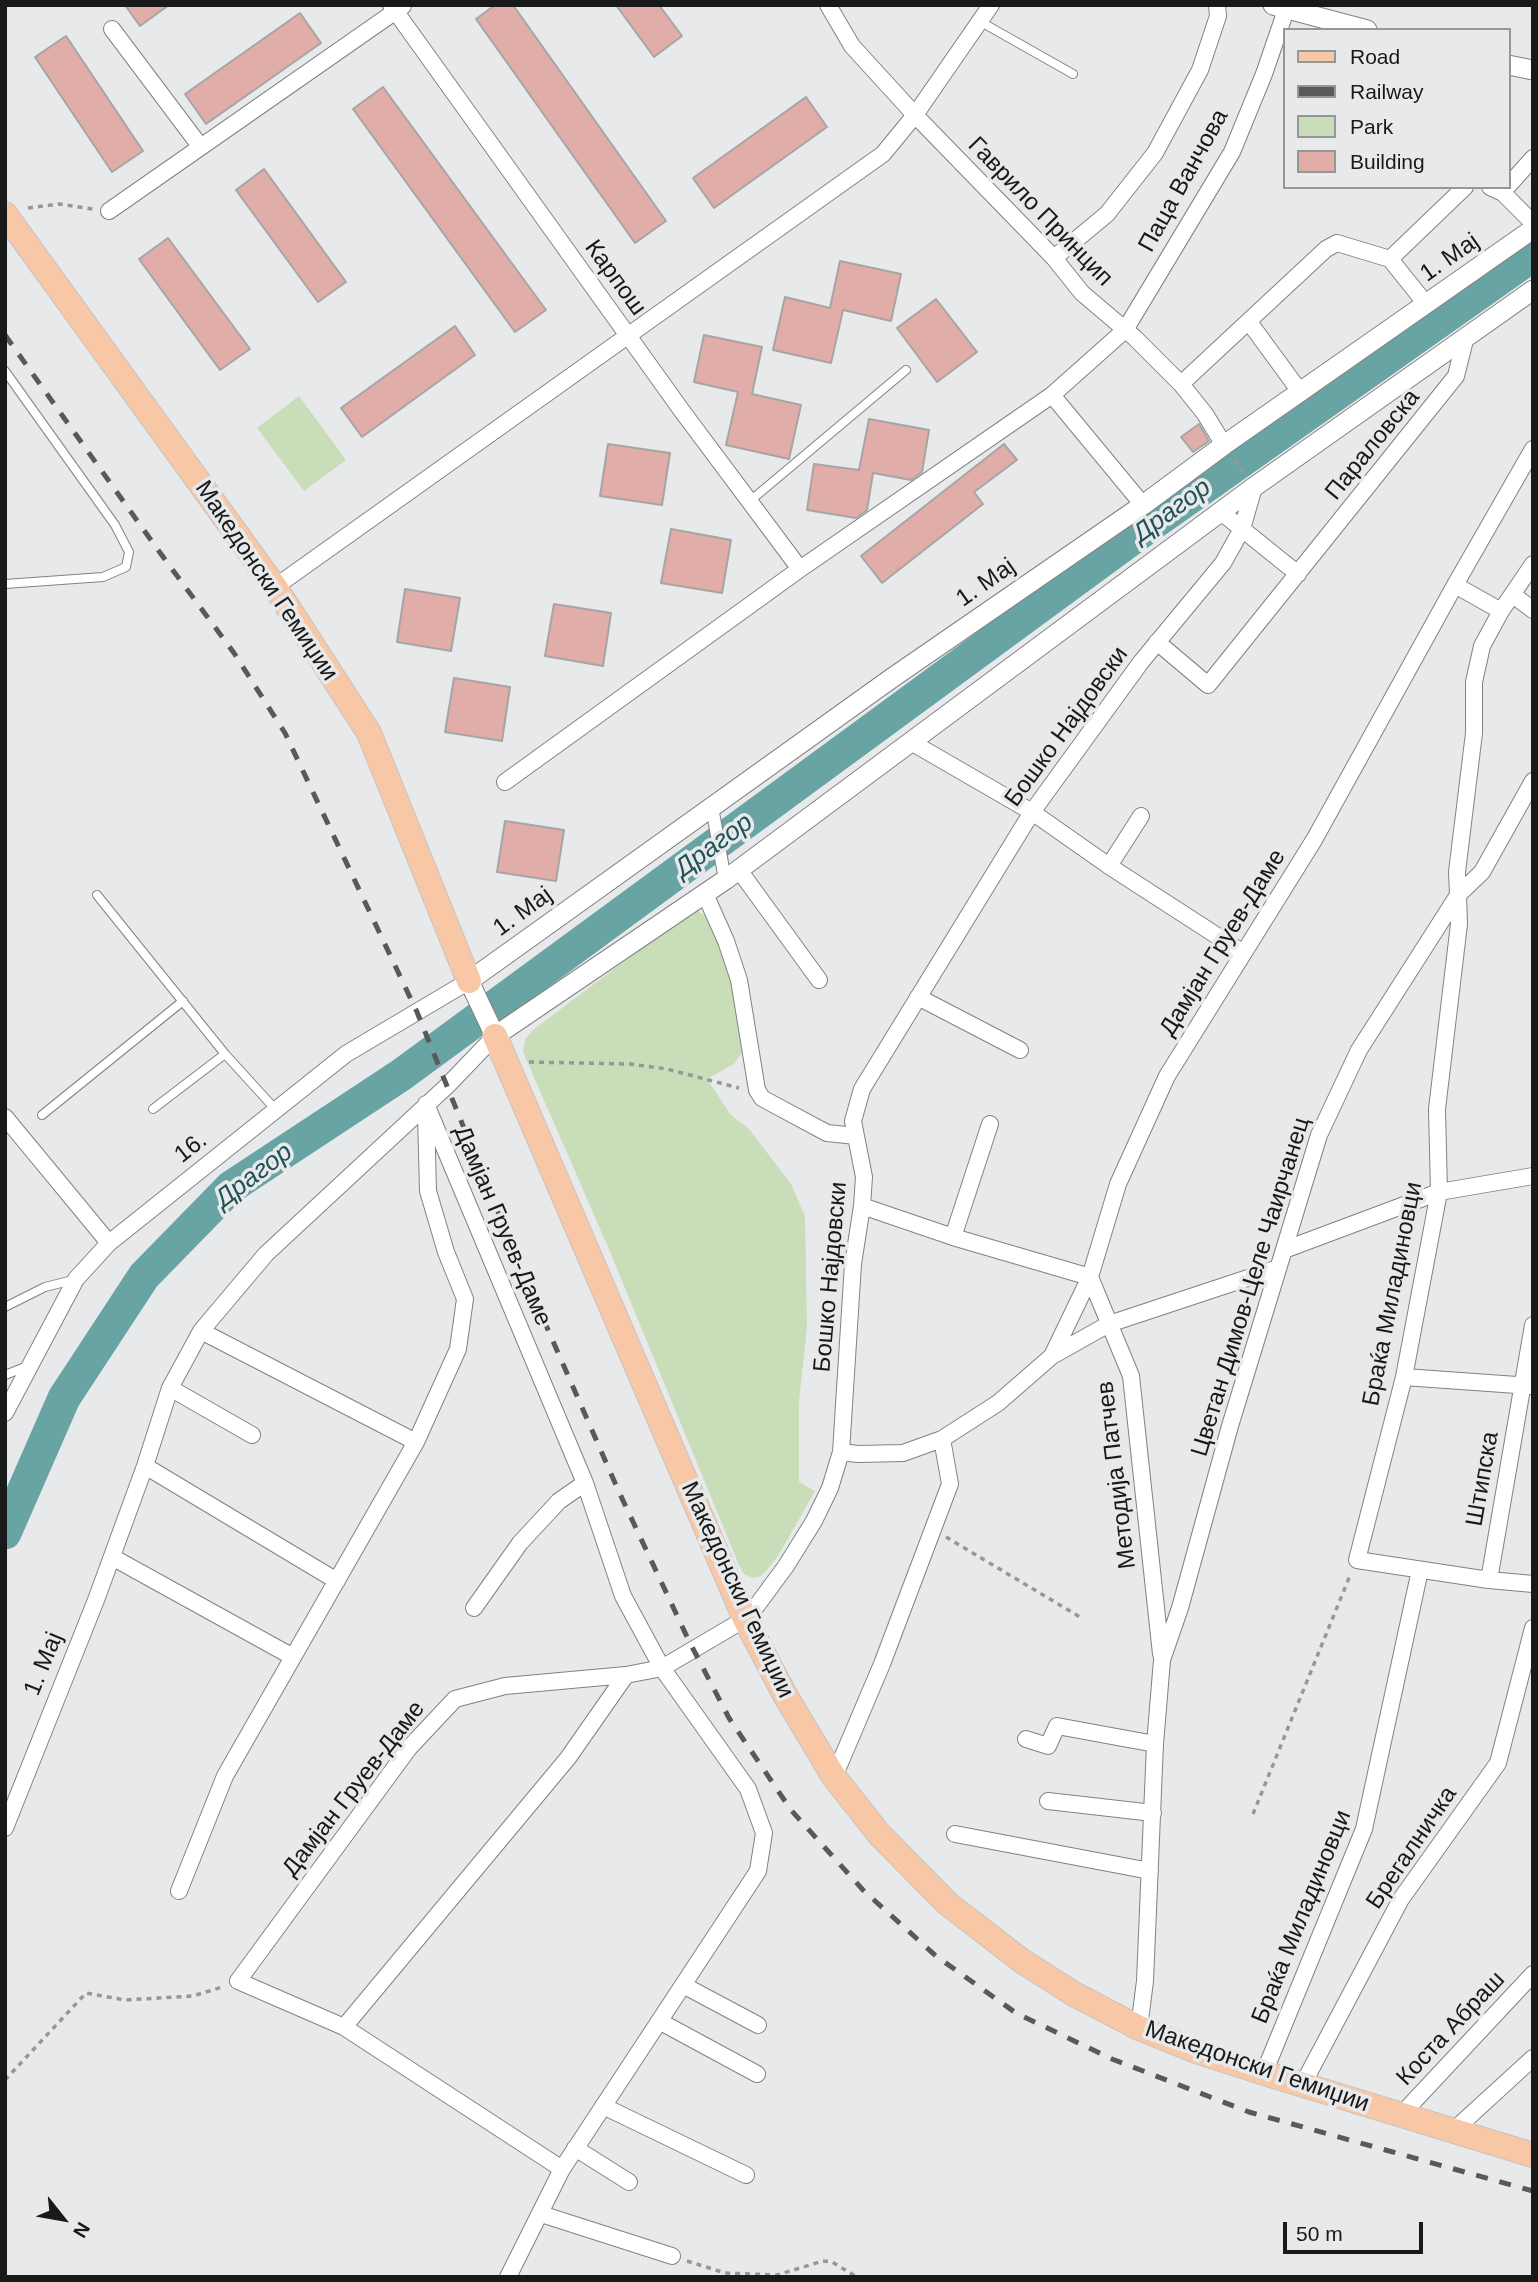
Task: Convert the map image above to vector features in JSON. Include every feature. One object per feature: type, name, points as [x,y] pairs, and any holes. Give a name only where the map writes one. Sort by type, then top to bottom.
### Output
[{"type":"main road","name":"Македонски Гемиџии","points":[[16,211],[275,587],[369,733],[469,981]]},
{"type":"main road","name":"Македонски Гемиџии","points":[[495,1036],[745,1619],[785,1695],[834,1777],[879,1834],[948,1904],[1022,1961],[1074,1994],[1139,2028],[1196,2051],[1264,2073],[1533,2155]]},
{"type":"street","name":"Гаврило Принцип","points":[[828,5],[852,46],[1054,258],[1082,293],[1181,384],[1205,414],[1226,448]]},
{"type":"street","points":[[275,587],[883,155],[915,115],[991,5]]},
{"type":"street","points":[[1054,258],[1107,214],[1155,153],[1200,70],[1218,16],[1217,5]]},
{"type":"street","name":"Карпош","points":[[109,211],[397,7],[628,335],[800,569]]},
{"type":"street","points":[[1280,7],[1359,28]]},
{"type":"street","name":"Паца Ванчова","points":[[505,782],[800,569],[1052,395],[1125,330],[1232,152],[1265,74],[1280,7]]},
{"type":"street","points":[[112,29],[200,146]]},
{"type":"street","points":[[1510,65],[1533,70]]},
{"type":"street","points":[[1510,180],[1533,158]]},
{"type":"street","points":[[1390,259],[1463,189]]},
{"type":"street","points":[[1503,189],[1533,223]]},
{"type":"street","name":"1. Мај","points":[[469,981],[713,813],[892,678],[1226,448],[1533,229]]},
{"type":"street","points":[[1181,384],[1326,249],[1337,243],[1390,259],[1426,304]]},
{"type":"street","name":"1. Мај","points":[[5,1828],[112,1557],[170,1388],[201,1331],[266,1254],[447,1086],[495,1036],[705,894],[729,872],[911,742],[1221,512],[1251,484],[1533,290]]},
{"type":"street","points":[[1249,322],[1301,393]]},
{"type":"street","name":"Параловска","points":[[1157,642],[1208,685],[1457,376],[1466,336]]},
{"type":"street","points":[[1052,395],[1143,505]]},
{"type":"street","name":"Дамјан Груев-Даме","points":[[238,1981],[409,1748],[454,1699],[505,1686],[626,1675],[662,1668],[745,1619],[786,1566],[814,1521],[835,1475],[841,1452],[903,1453],[942,1439],[998,1403],[1052,1356],[1090,1277],[1118,1184],[1167,1076],[1314,840],[1533,449]]},
{"type":"street","name":"Бошко Најдовски","points":[[841,1452],[852,1276],[864,1177],[853,1121],[862,1089],[1032,812],[1157,642],[1223,563],[1242,529],[1251,484]]},
{"type":"street","points":[[1221,512],[1298,574]]},
{"type":"street","points":[[1458,895],[1457,872],[1474,733],[1474,682],[1482,646],[1501,611],[1533,564]]},
{"type":"street","points":[[1455,585],[1501,611]]},
{"type":"street","points":[[1513,595],[1533,610]]},
{"type":"street","points":[[911,742],[1032,812],[1109,866],[1242,952]]},
{"type":"street","points":[[1458,895],[1482,872],[1533,781]]},
{"type":"street","points":[[713,813],[729,872],[819,980]]},
{"type":"street","points":[[1109,866],[1141,816]]},
{"type":"street","points":[[705,894],[726,940],[739,981],[755,1084],[760,1095],[827,1133],[856,1136]]},
{"type":"street","name":"Браќа Миладиновци","points":[[1357,1560],[1405,1377],[1439,1192],[1437,1109],[1459,925],[1458,895]]},
{"type":"street","name":"Цветан Димов-Целе Чаирчанец","points":[[1139,2028],[1145,1980],[1155,1744],[1162,1660],[1180,1608],[1230,1426],[1319,1135],[1359,1050],[1458,895]]},
{"type":"street","points":[[469,981],[495,1036]]},
{"type":"street","name":"16.","points":[[5,1413],[76,1279],[109,1243],[346,1054],[469,981]]},
{"type":"street","points":[[918,997],[1020,1050]]},
{"type":"street","points":[[179,1891],[225,1776],[416,1442],[458,1349],[465,1299],[446,1252],[428,1191],[426,1104]]},
{"type":"street","name":"Дамјан Груев-Даме","points":[[426,1104],[584,1483],[623,1596],[662,1668],[748,1789],[764,1833],[758,1871],[562,2169],[508,2277]]},
{"type":"street","points":[[5,1117],[109,1243]]},
{"type":"street","points":[[953,1237],[990,1124]]},
{"type":"street","points":[[1284,1250],[1439,1192],[1533,1177]]},
{"type":"street","points":[[862,1206],[953,1237],[1090,1277]]},
{"type":"street","points":[[1052,1356],[1109,1324],[1278,1268]]},
{"type":"street","name":"Методија Патчев","points":[[1090,1277],[1131,1377],[1162,1660]]},
{"type":"street","name":"Штипска","points":[[1489,1580],[1527,1386],[1533,1325]]},
{"type":"street","points":[[201,1331],[416,1442]]},
{"type":"street","points":[[1405,1377],[1527,1386]]},
{"type":"street","points":[[170,1388],[252,1435]]},
{"type":"street","points":[[834,1777],[882,1664],[950,1484],[942,1439]]},
{"type":"street","points":[[145,1466],[337,1581]]},
{"type":"street","points":[[474,1608],[520,1543],[559,1501],[584,1483]]},
{"type":"street","points":[[112,1557],[293,1657]]},
{"type":"street","points":[[1357,1560],[1533,1584]]},
{"type":"street","name":"Браќа Миладиновци","points":[[1264,2073],[1364,1829],[1420,1570]]},
{"type":"street","points":[[1156,1609],[1180,1608]]},
{"type":"street","name":"Брегалничка","points":[[1303,2084],[1401,1899],[1498,1763],[1533,1628]]},
{"type":"street","points":[[344,2027],[568,1758],[626,1675]]},
{"type":"street","points":[[1026,1739],[1048,1746],[1057,1726],[1155,1744]]},
{"type":"street","points":[[1048,1801],[1153,1813]]},
{"type":"street","points":[[955,1833],[1150,1871]]},
{"type":"street","name":"Коста Абраш","points":[[1401,2115],[1533,1974]]},
{"type":"street","points":[[238,1981],[344,2027],[562,2169]]},
{"type":"street","points":[[683,1985],[758,2025]]},
{"type":"street","points":[[659,2021],[757,2074]]},
{"type":"street","points":[[1452,2132],[1533,2058]]},
{"type":"street","points":[[603,2106],[746,2175]]},
{"type":"street","points":[[575,2148],[629,2182]]},
{"type":"street","points":[[541,2214],[672,2256]]},
{"type":"lane","points":[[981,22],[1073,74]]},
{"type":"lane","points":[[750,501],[906,370]]},
{"type":"lane","points":[[5,371],[115,525],[129,552],[126,567],[103,577],[5,584]]},
{"type":"lane","points":[[97,895],[225,1054],[276,1110]]},
{"type":"lane","points":[[42,1115],[183,1001]]},
{"type":"lane","points":[[153,1109],[225,1054]]},
{"type":"lane","points":[[5,1307],[45,1287],[76,1279]]},
{"type":"lane","points":[[5,1374],[30,1365]]},
{"type":"path","points":[[16,211],[59,204],[109,211]]},
{"type":"path","points":[[1226,448],[1251,484]]},
{"type":"path","points":[[506,1061],[630,1064],[667,1069],[760,1095]]},
{"type":"path","points":[[932,1528],[1080,1617]]},
{"type":"path","points":[[1252,1814],[1357,1560]]},
{"type":"path","points":[[5,2080],[86,1993],[125,2000],[193,1996],[238,1981]]},
{"type":"path","points":[[672,2256],[725,2273],[777,2275],[823,2261],[832,2262],[857,2277]]},
{"type":"green space","points":[[299,396],[346,460],[304,491],[257,428]]},
{"type":"green space","points":[[692,910],[697,910],[708,918],[720,945],[733,989],[744,1050],[734,1064],[707,1079],[731,1115],[749,1129],[791,1184],[805,1216],[807,1327],[799,1402],[799,1482],[815,1491],[778,1556],[766,1571],[753,1578],[744,1574],[739,1565],[608,1247],[523,1052],[525,1039],[533,1030]]},
{"type":"building","points":[[125,5],[169,5],[140,26]]},
{"type":"building","points":[[495,5],[513,5],[666,221],[635,243],[476,19]]},
{"type":"building","points":[[616,5],[659,5],[682,36],[654,57]]},
{"type":"building","points":[[300,13],[321,43],[206,124],[185,94]]},
{"type":"building","points":[[66,36],[143,151],[112,172],[35,57]]},
{"type":"building","points":[[383,87],[546,310],[515,332],[353,109]]},
{"type":"building","points":[[806,97],[827,127],[714,208],[693,178]]},
{"type":"building","points":[[264,169],[346,282],[318,302],[236,190]]},
{"type":"building","points":[[168,238],[250,349],[220,370],[139,259]]},
{"type":"building","points":[[840,261],[901,274],[891,321],[843,310],[831,363],[773,350],[785,297],[830,308]]},
{"type":"building","points":[[936,299],[977,352],[937,382],[897,328]]},
{"type":"building","points":[[455,326],[475,355],[362,437],[341,408]]},
{"type":"building","points":[[704,335],[762,347],[752,394],[801,405],[789,459],[726,445],[738,392],[694,382]]},
{"type":"building","points":[[869,419],[929,430],[922,472],[911,480],[873,473],[867,510],[856,518],[807,510],[814,464],[859,470]]},
{"type":"building","points":[[1199,424],[1209,441],[1193,452],[1181,437]]},
{"type":"building","points":[[608,444],[670,453],[662,505],[600,496]]},
{"type":"building","points":[[1004,444],[1017,460],[974,492],[983,504],[882,583],[861,556]]},
{"type":"building","points":[[671,529],[731,540],[722,593],[661,583]]},
{"type":"building","points":[[405,589],[460,598],[451,651],[397,642]]},
{"type":"building","points":[[554,604],[611,613],[603,666],[545,656]]},
{"type":"building","points":[[454,678],[510,687],[502,741],[445,732]]},
{"type":"building","points":[[505,821],[564,830],[556,881],[497,872]]},
{"type":"waterway","name":"Драгор","points":[[5,1533],[64,1398],[144,1276],[231,1187],[401,1075],[1148,527],[1533,255]]},
{"type":"railway","points":[[5,335],[234,653],[285,733],[417,1012],[517,1259],[619,1492],[689,1641],[729,1718],[791,1810],[863,1890],[936,1956],[1016,2013],[1112,2059],[1249,2112],[1533,2191]]}]
